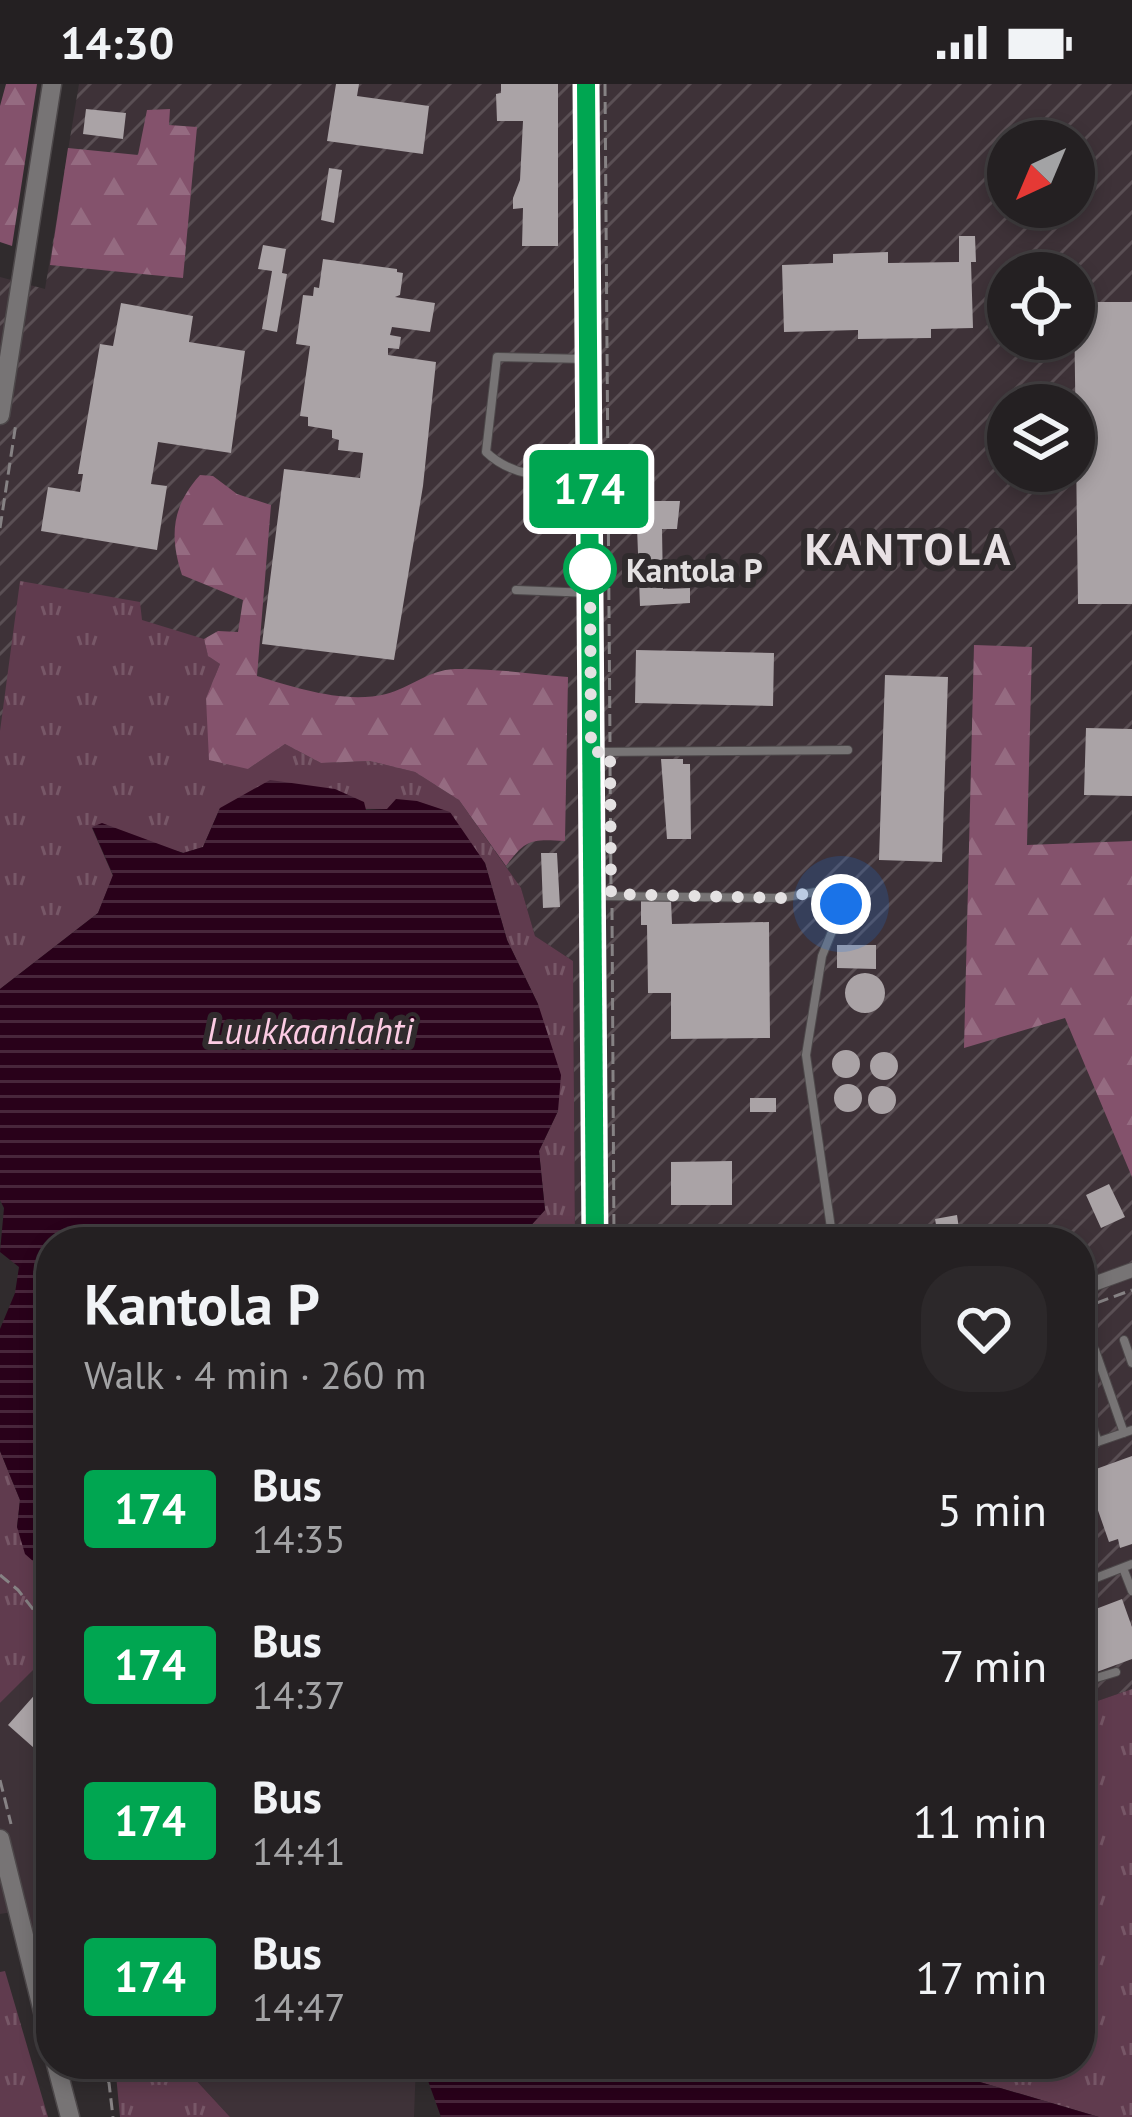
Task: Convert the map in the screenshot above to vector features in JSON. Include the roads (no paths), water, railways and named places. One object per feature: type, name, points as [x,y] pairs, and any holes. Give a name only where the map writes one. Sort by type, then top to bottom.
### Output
[{"type":"street","points":[[0,415],[52,84]]},
{"type":"street","points":[[586,84],[595,1227]]},
{"type":"street","points":[[1095,1284],[1132,1270]]},
{"type":"street","points":[[0,1839],[9,1905],[36,1994]]},
{"type":"street","points":[[60,2079],[70,2117]]},
{"type":"lane","points":[[588,358],[497,357],[486,452],[498,464],[519,473],[589,472]]},
{"type":"lane","points":[[516,590],[590,593]]},
{"type":"lane","points":[[591,752],[848,750]]},
{"type":"lane","points":[[592,897],[781,898],[827,890],[836,895],[840,912],[822,956],[806,1055],[831,1227]]},
{"type":"lane","points":[[1124,1340],[1132,1363]]},
{"type":"lane","points":[[1095,1350],[1128,1432],[1095,1443]]},
{"type":"lane","points":[[1095,1433],[1098,1442]]},
{"type":"lane","points":[[1095,1576],[1127,1566],[1132,1591]]},
{"type":"lane","points":[[1095,1678],[1116,1672]]},
{"type":"water","name":"Luukkaanlahti","points":[[270,780],[335,789],[364,802],[366,810],[387,809],[396,799],[450,812],[485,863],[507,940],[538,1004],[561,1075],[558,1111],[539,1151],[545,1210],[530,1227],[36,1227],[36,1564],[25,1554],[17,1527],[20,1500],[0,1451],[0,1329],[15,1293],[19,1267],[0,1252],[4,1208],[0,1200],[0,989],[98,913],[113,875],[92,827],[102,823],[183,853],[203,847],[220,808]]},
{"type":"water","points":[[427,2079],[970,2079],[1099,2117],[441,2117]]},
{"type":"place","name":"Kantola P","points":[[590,569]]},
{"type":"district","name":"KANTOLA","points":[[909,548]]}]
